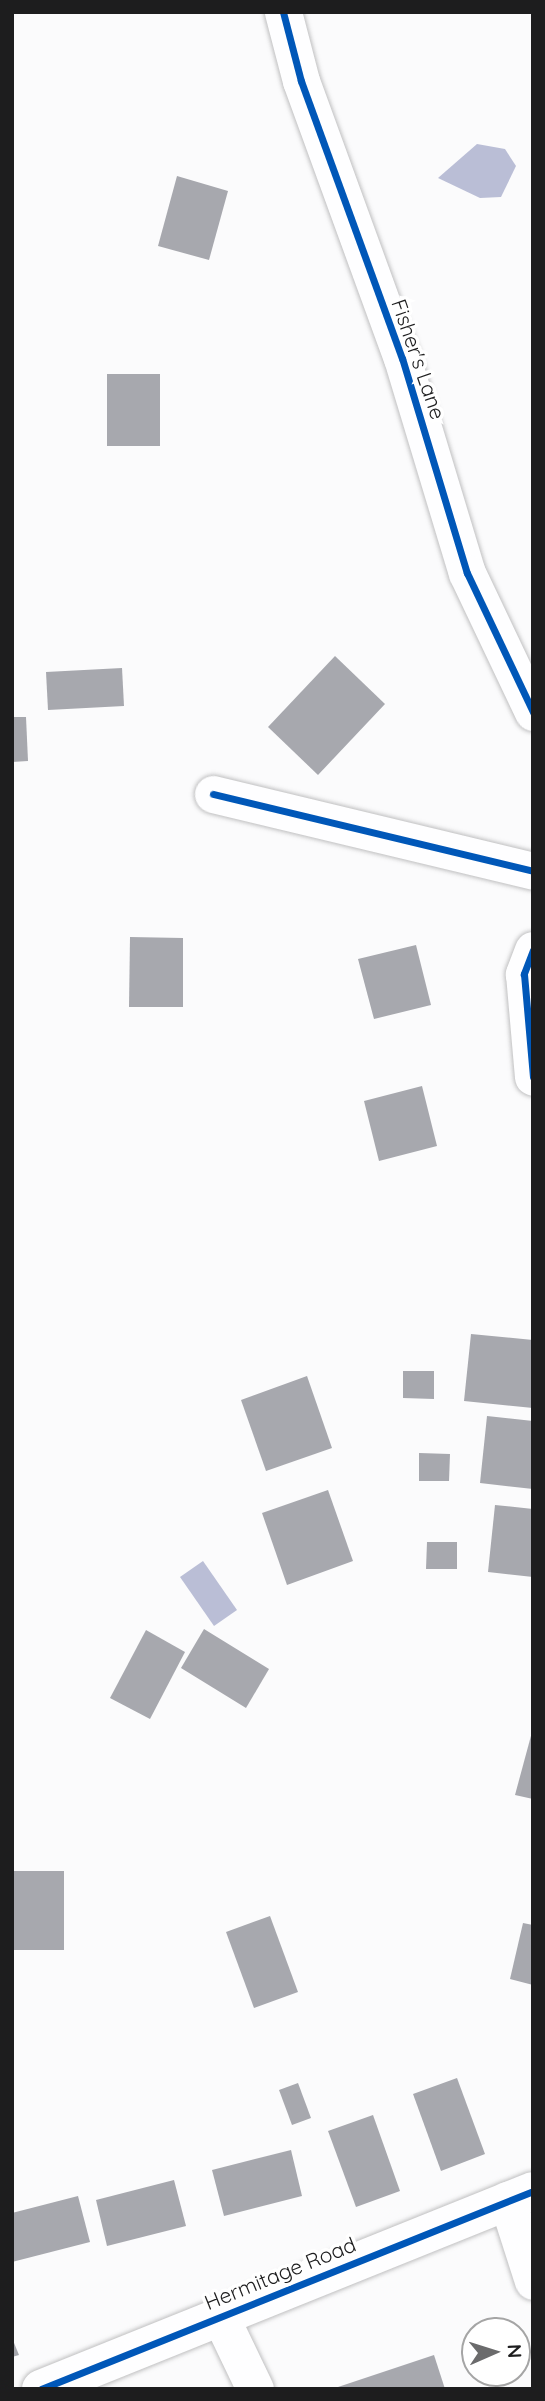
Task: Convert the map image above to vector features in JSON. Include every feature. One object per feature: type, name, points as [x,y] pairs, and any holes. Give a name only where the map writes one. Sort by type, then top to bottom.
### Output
[{"type":"street","name":"Fisher's Lane","points":[[283,12],[301,81],[402,358],[467,573],[533,712]]},
{"type":"street","points":[[213,794],[533,871]]},
{"type":"street","points":[[533,950],[524,974],[533,1077]]},
{"type":"street","points":[[520,2196],[533,2281]]},
{"type":"street","name":"Hermitage Road","points":[[41,2389],[520,2196]]},
{"type":"street","points":[[220,2316],[255,2389]]},
{"type":"water","points":[[477,144],[505,149],[516,166],[501,197],[480,198],[438,178]]},
{"type":"water","points":[[203,1561],[237,1610],[214,1626],[180,1577]]},
{"type":"building","points":[[177,176],[228,191],[209,260],[158,246]]},
{"type":"building","points":[[107,374],[160,374],[160,446],[107,446]]},
{"type":"building","points":[[335,656],[385,704],[318,775],[268,727]]},
{"type":"building","points":[[122,668],[124,706],[48,710],[46,672]]},
{"type":"building","points":[[12,717],[26,717],[28,761],[12,762]]},
{"type":"building","points":[[130,937],[183,938],[183,1007],[129,1007]]},
{"type":"building","points":[[416,945],[431,1005],[374,1019],[358,959]]},
{"type":"building","points":[[422,1086],[437,1146],[379,1161],[364,1101]]},
{"type":"building","points":[[471,1334],[533,1340],[533,1408],[464,1401]]},
{"type":"building","points":[[403,1371],[434,1371],[434,1399],[403,1398]]},
{"type":"building","points":[[307,1376],[332,1448],[266,1471],[241,1400]]},
{"type":"building","points":[[487,1416],[533,1421],[533,1489],[480,1483]]},
{"type":"building","points":[[419,1453],[450,1454],[449,1481],[419,1481]]},
{"type":"building","points":[[328,1490],[353,1561],[287,1585],[262,1513]]},
{"type":"building","points":[[495,1505],[533,1509],[533,1577],[488,1572]]},
{"type":"building","points":[[427,1542],[457,1542],[457,1569],[426,1569]]},
{"type":"building","points":[[204,1629],[269,1669],[246,1708],[181,1668]]},
{"type":"building","points":[[146,1630],[185,1652],[150,1719],[110,1698]]},
{"type":"building","points":[[533,1733],[533,1799],[515,1795]]},
{"type":"building","points":[[12,1871],[64,1871],[64,1950],[12,1950]]},
{"type":"building","points":[[270,1916],[298,1992],[254,2008],[226,1932]]},
{"type":"building","points":[[523,1923],[533,1925],[533,1985],[510,1979]]},
{"type":"building","points":[[457,2078],[485,2154],[441,2171],[413,2094]]},
{"type":"building","points":[[298,2083],[311,2118],[292,2125],[279,2090]]},
{"type":"building","points":[[373,2115],[400,2191],[356,2207],[328,2131]]},
{"type":"building","points":[[291,2150],[302,2196],[224,2216],[212,2170]]},
{"type":"building","points":[[174,2180],[186,2226],[107,2246],[96,2200]]},
{"type":"building","points":[[78,2196],[90,2242],[12,2262],[12,2213]]},
{"type":"building","points":[[12,2338],[19,2355],[12,2357]]},
{"type":"building","points":[[434,2355],[445,2389],[335,2389],[335,2388]]},
{"type":"cycle path","points":[[283,12],[301,81],[402,358],[467,573],[533,712]]},
{"type":"cycle path","points":[[213,794],[533,871]]},
{"type":"cycle path","points":[[533,950],[524,974],[533,1077]]},
{"type":"cycle path","points":[[41,2389],[533,2191]]}]
